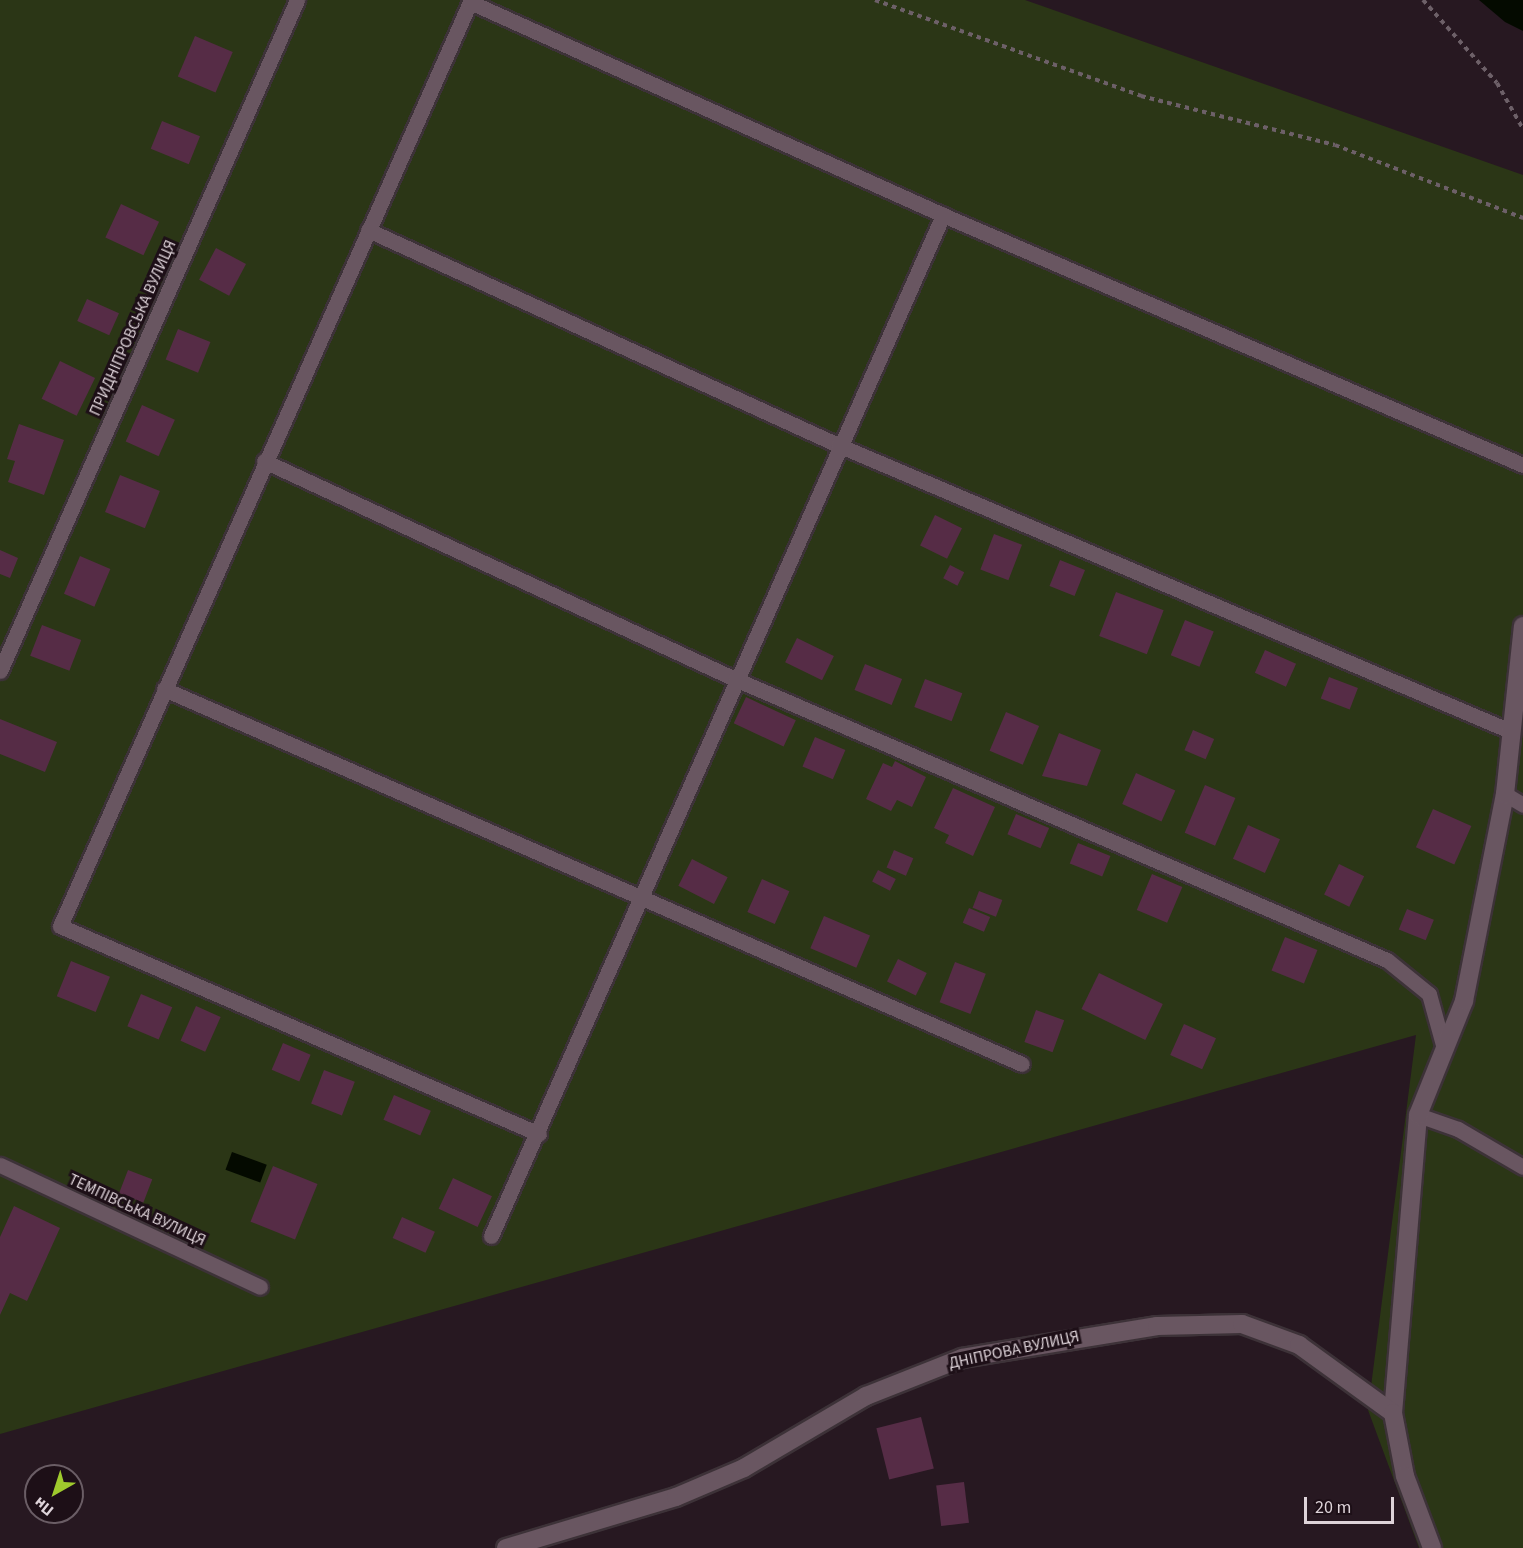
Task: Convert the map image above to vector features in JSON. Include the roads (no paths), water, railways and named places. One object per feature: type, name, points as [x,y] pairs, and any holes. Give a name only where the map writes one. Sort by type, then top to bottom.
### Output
[{"type":"street","points":[[1432,1548],[1405,1476],[1393,1413],[1419,1115],[1443,1044],[1464,1001],[1506,794],[1510,731],[1523,626]]},
{"type":"street","name":"ДНІПРОВА ВУЛИЦЯ","points":[[506,1548],[676,1497],[744,1467],[903,1378],[962,1358],[1090,1335],[1157,1326],[1242,1324],[1299,1345],[1393,1413]]},
{"type":"lane","name":"ПРИДНІПРОВСЬКА ВУЛИЦЯ","points":[[0,671],[297,0]]},
{"type":"lane","points":[[539,1134],[60,926],[264,461],[471,1],[943,215],[1523,465]]},
{"type":"lane","points":[[491,1236],[644,898],[735,679],[943,215]]},
{"type":"lane","points":[[368,230],[838,445],[1510,731]]},
{"type":"lane","points":[[264,461],[735,679],[1388,960],[1429,993],[1443,1044]]},
{"type":"lane","points":[[164,688],[1022,1064]]},
{"type":"lane","points":[[1506,794],[1523,805]]},
{"type":"lane","points":[[1419,1115],[1458,1129],[1523,1167]]},
{"type":"lane","name":"ТЕМПІВСЬКА ВУЛИЦЯ","points":[[0,1165],[260,1287]]}]
